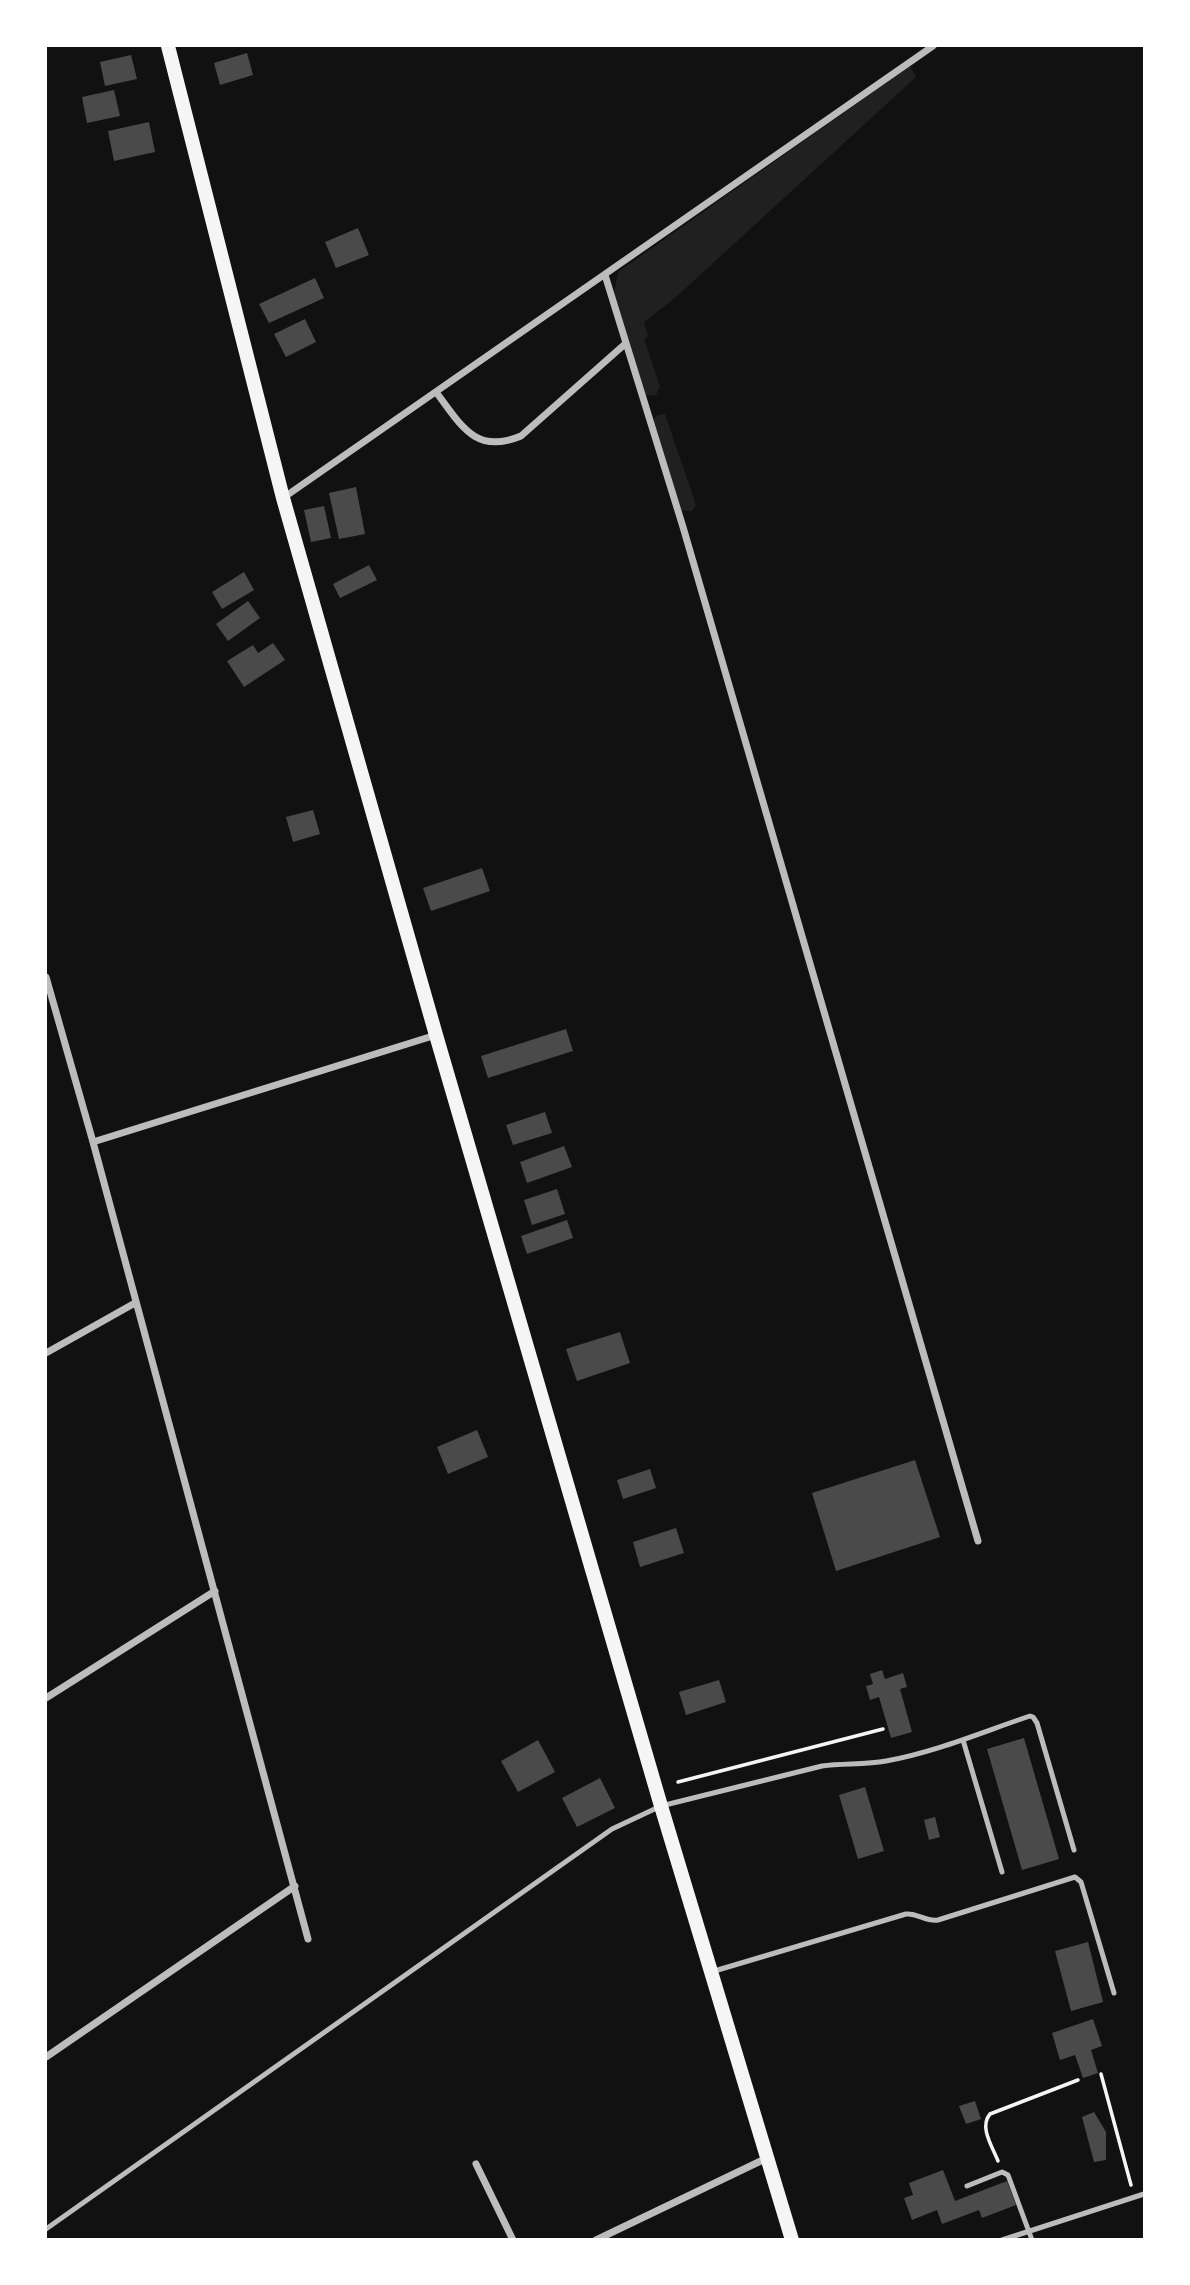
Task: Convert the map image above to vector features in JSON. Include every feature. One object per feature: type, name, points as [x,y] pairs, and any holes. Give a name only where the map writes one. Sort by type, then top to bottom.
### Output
[{"type":"main road","points":[[168,46],[283,498],[436,1035],[661,1806],[792,2239]]},
{"type":"street","points":[[283,498],[933,46]]},
{"type":"street","points":[[605,275],[698,580],[978,1541]]},
{"type":"street","points":[[436,392],[462,426],[475,437],[504,443],[521,436],[625,344]]},
{"type":"street","points":[[46,977],[308,1939]]},
{"type":"street","points":[[93,1142],[436,1035]]},
{"type":"street","points":[[46,1353],[135,1303]]},
{"type":"street","points":[[46,1698],[215,1591]]},
{"type":"street","points":[[46,2057],[295,1886]]},
{"type":"street","points":[[596,2239],[767,2158]]},
{"type":"street","points":[[476,2164],[513,2239]]},
{"type":"lane","points":[[46,2229],[612,1829],[661,1806],[822,1766],[884,1762],[1033,1717],[1074,1850]]},
{"type":"lane","points":[[963,1740],[1002,1872]]},
{"type":"lane","points":[[711,1972],[906,1914],[913,1913],[931,1921],[938,1920],[1074,1877],[1081,1882],[1114,1993]]},
{"type":"lane","points":[[967,2186],[1002,2172],[1010,2178],[1031,2239]]},
{"type":"lane","points":[[1002,2239],[1144,2194]]},
{"type":"path","points":[[678,1782],[883,1729]]},
{"type":"path","points":[[1101,2074],[1135,2197]]},
{"type":"path","points":[[1002,2172],[985,2127],[987,2117],[1078,2080]]},
{"type":"shaded area","points":[[910,66],[916,77],[675,298],[644,322],[648,336],[644,339],[660,387],[656,395],[643,396],[612,307],[618,272]]},
{"type":"shaded area","points":[[665,414],[696,505],[692,511],[681,510],[652,422],[658,415]]},
{"type":"building","points":[[247,53],[253,75],[220,85],[214,63]]},
{"type":"building","points":[[131,55],[137,79],[105,86],[100,62]]},
{"type":"building","points":[[114,90],[120,116],[87,123],[82,97]]},
{"type":"building","points":[[149,122],[155,152],[114,161],[108,131]]},
{"type":"building","points":[[358,228],[369,255],[336,268],[325,242]]},
{"type":"building","points":[[315,278],[324,298],[269,323],[259,304]]},
{"type":"building","points":[[305,319],[316,342],[286,357],[274,334]]},
{"type":"building","points":[[356,487],[365,534],[339,539],[329,493]]},
{"type":"building","points":[[324,506],[331,538],[311,542],[304,510]]},
{"type":"building","points":[[369,565],[377,580],[340,598],[333,584]]},
{"type":"building","points":[[244,572],[254,590],[222,609],[212,592]]},
{"type":"building","points":[[248,601],[260,618],[228,641],[216,624]]},
{"type":"building","points":[[273,643],[285,660],[244,687],[227,661],[253,645],[258,653]]},
{"type":"building","points":[[313,810],[320,834],[293,842],[286,817]]},
{"type":"building","points":[[482,868],[490,891],[431,911],[423,888]]},
{"type":"building","points":[[566,1029],[573,1051],[488,1078],[481,1056]]},
{"type":"building","points":[[545,1112],[552,1133],[513,1145],[506,1125]]},
{"type":"building","points":[[564,1146],[572,1167],[527,1183],[520,1162]]},
{"type":"building","points":[[557,1189],[565,1214],[532,1225],[524,1200]]},
{"type":"building","points":[[567,1220],[573,1238],[527,1254],[521,1236]]},
{"type":"building","points":[[620,1332],[630,1363],[577,1381],[566,1349]]},
{"type":"building","points":[[477,1430],[488,1457],[448,1474],[437,1447]]},
{"type":"building","points":[[915,1460],[940,1537],[836,1571],[812,1493]]},
{"type":"building","points":[[650,1469],[656,1488],[623,1499],[617,1480]]},
{"type":"building","points":[[676,1528],[684,1553],[640,1567],[633,1542]]},
{"type":"building","points":[[882,1670],[885,1679],[903,1673],[907,1687],[900,1689],[912,1732],[891,1738],[879,1697],[870,1700],[866,1686],[873,1684],[870,1674]]},
{"type":"building","points":[[719,1680],[726,1702],[686,1715],[679,1692]]},
{"type":"building","points":[[1024,1738],[1059,1859],[1022,1870],[987,1749]]},
{"type":"building","points":[[538,1740],[555,1772],[518,1792],[501,1761]]},
{"type":"building","points":[[600,1778],[615,1808],[577,1827],[562,1798]]},
{"type":"building","points":[[865,1787],[884,1851],[858,1859],[839,1795]]},
{"type":"building","points":[[935,1817],[940,1837],[929,1840],[924,1820]]},
{"type":"building","points":[[1088,1942],[1103,2002],[1071,2011],[1055,1951]]},
{"type":"building","points":[[1093,2019],[1102,2046],[1091,2050],[1098,2073],[1083,2078],[1075,2055],[1060,2060],[1052,2033]]},
{"type":"building","points":[[975,2101],[981,2119],[966,2124],[959,2106]]},
{"type":"building","points":[[1094,2112],[1106,2132],[1106,2160],[1094,2162],[1082,2117]]},
{"type":"building","points":[[943,2170],[955,2201],[1007,2181],[1016,2205],[982,2218],[979,2210],[942,2224],[937,2210],[912,2220],[904,2198],[913,2195],[909,2183]]}]
